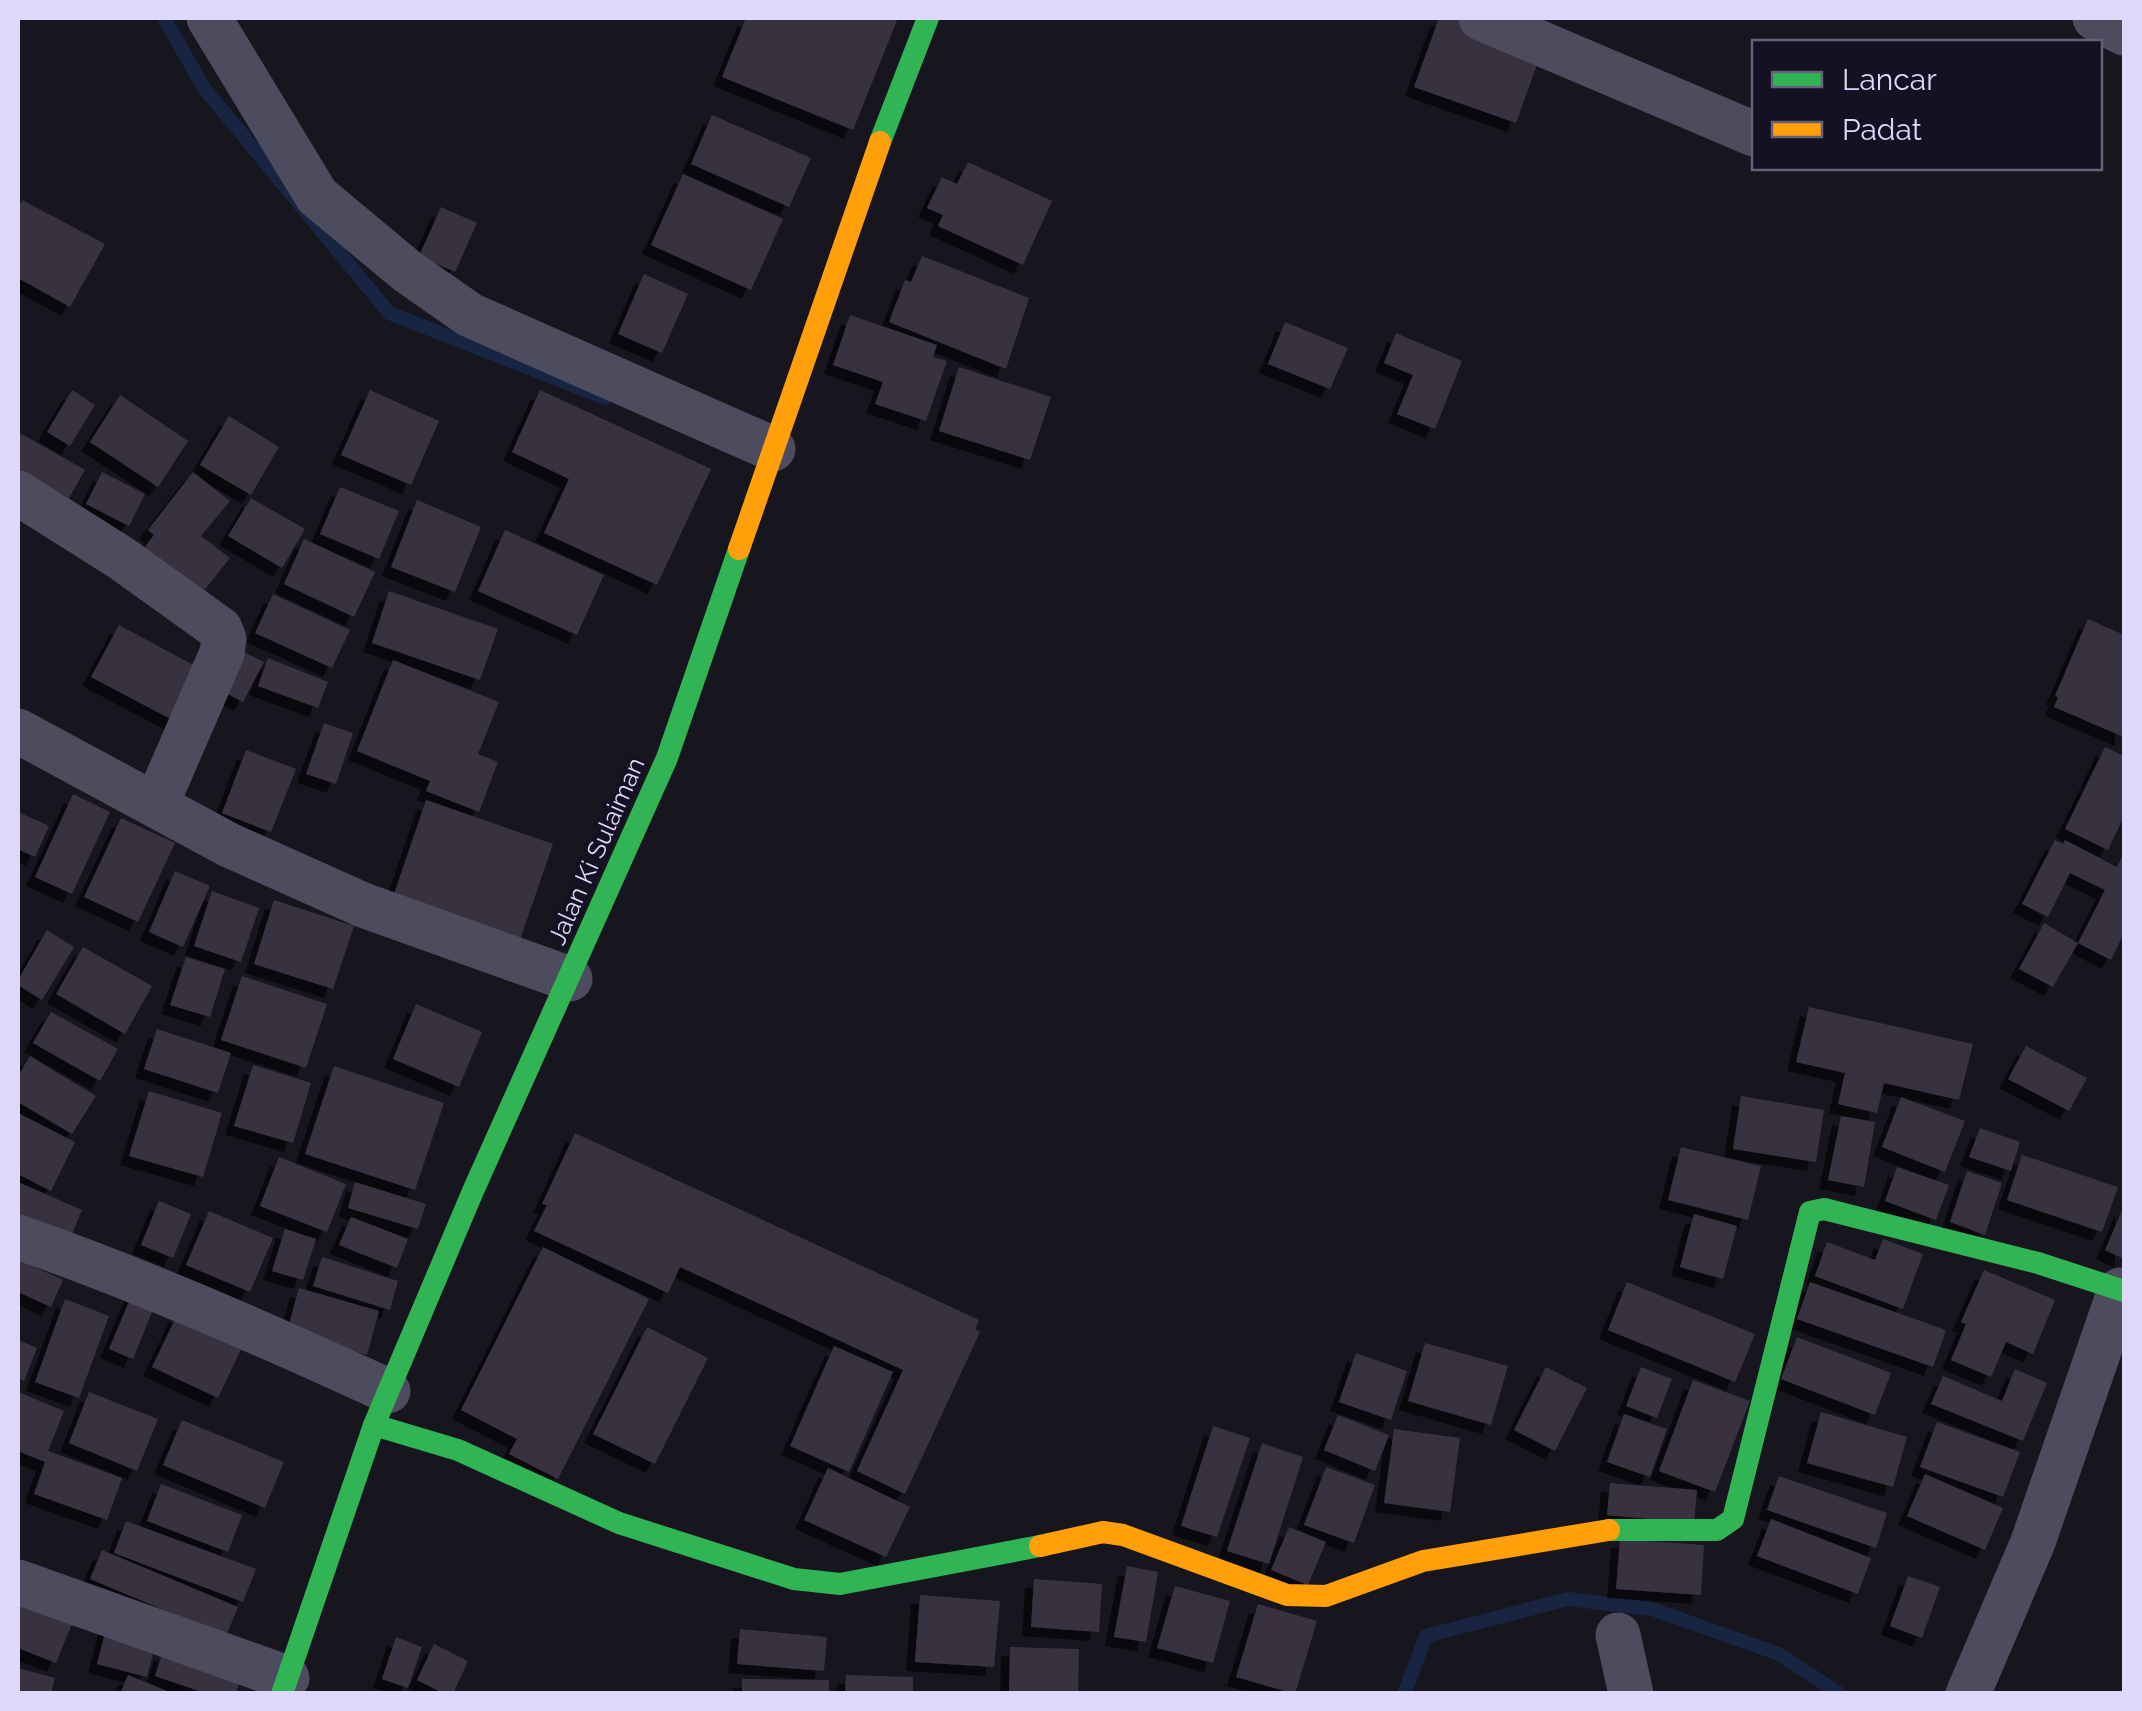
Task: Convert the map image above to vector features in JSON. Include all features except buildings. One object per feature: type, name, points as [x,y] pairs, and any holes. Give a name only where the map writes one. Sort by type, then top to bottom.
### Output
[{"type":"street","points":[[209,18],[317,196],[407,271],[470,315],[773,449]]},
{"type":"street","name":"Jalan Ki Sulaiman","points":[[284,1686],[381,1408],[666,758],[891,110],[928,18]]},
{"type":"street","points":[[1481,18],[1752,133]]},
{"type":"street","points":[[2095,18],[2124,33]]},
{"type":"street","points":[[18,493],[121,558],[220,629],[224,639],[222,652],[156,805]]},
{"type":"street","points":[[18,731],[229,845],[362,904],[570,979]]},
{"type":"street","points":[[18,1237],[230,1319],[431,1442],[458,1450],[619,1522],[794,1580],[840,1584],[1102,1532],[1123,1535],[1287,1594],[1326,1596],[1423,1561],[1597,1530],[1726,1527],[1733,1518],[1810,1212],[1824,1209],[2038,1263],[2122,1291],[2033,1542],[1968,1694]]},
{"type":"street","points":[[18,1582],[284,1686]]},
{"type":"street","points":[[1618,1636],[1631,1694]]},
{"type":"waterway","points":[[164,18],[204,88],[389,313],[605,398]]},
{"type":"waterway","points":[[1404,1694],[1426,1636],[1568,1599],[1652,1609],[1779,1654],[1840,1694]]},
{"type":"traffic: fast","points":[[880,142],[928,18]]},
{"type":"traffic: fast","points":[[282,1694],[374,1425],[473,1191],[667,758],[739,549]]},
{"type":"traffic: fast","points":[[1609,1530],[1717,1530],[1733,1519],[1810,1212],[1824,1209],[2038,1263],[2124,1291]]},
{"type":"traffic: fast","points":[[374,1425],[458,1450],[619,1523],[794,1579],[840,1584],[1040,1546]]},
{"type":"traffic: slow","points":[[739,549],[880,142]]},
{"type":"traffic: slow","points":[[1040,1546],[1103,1532],[1123,1535],[1287,1595],[1326,1596],[1423,1561],[1609,1530]]}]
